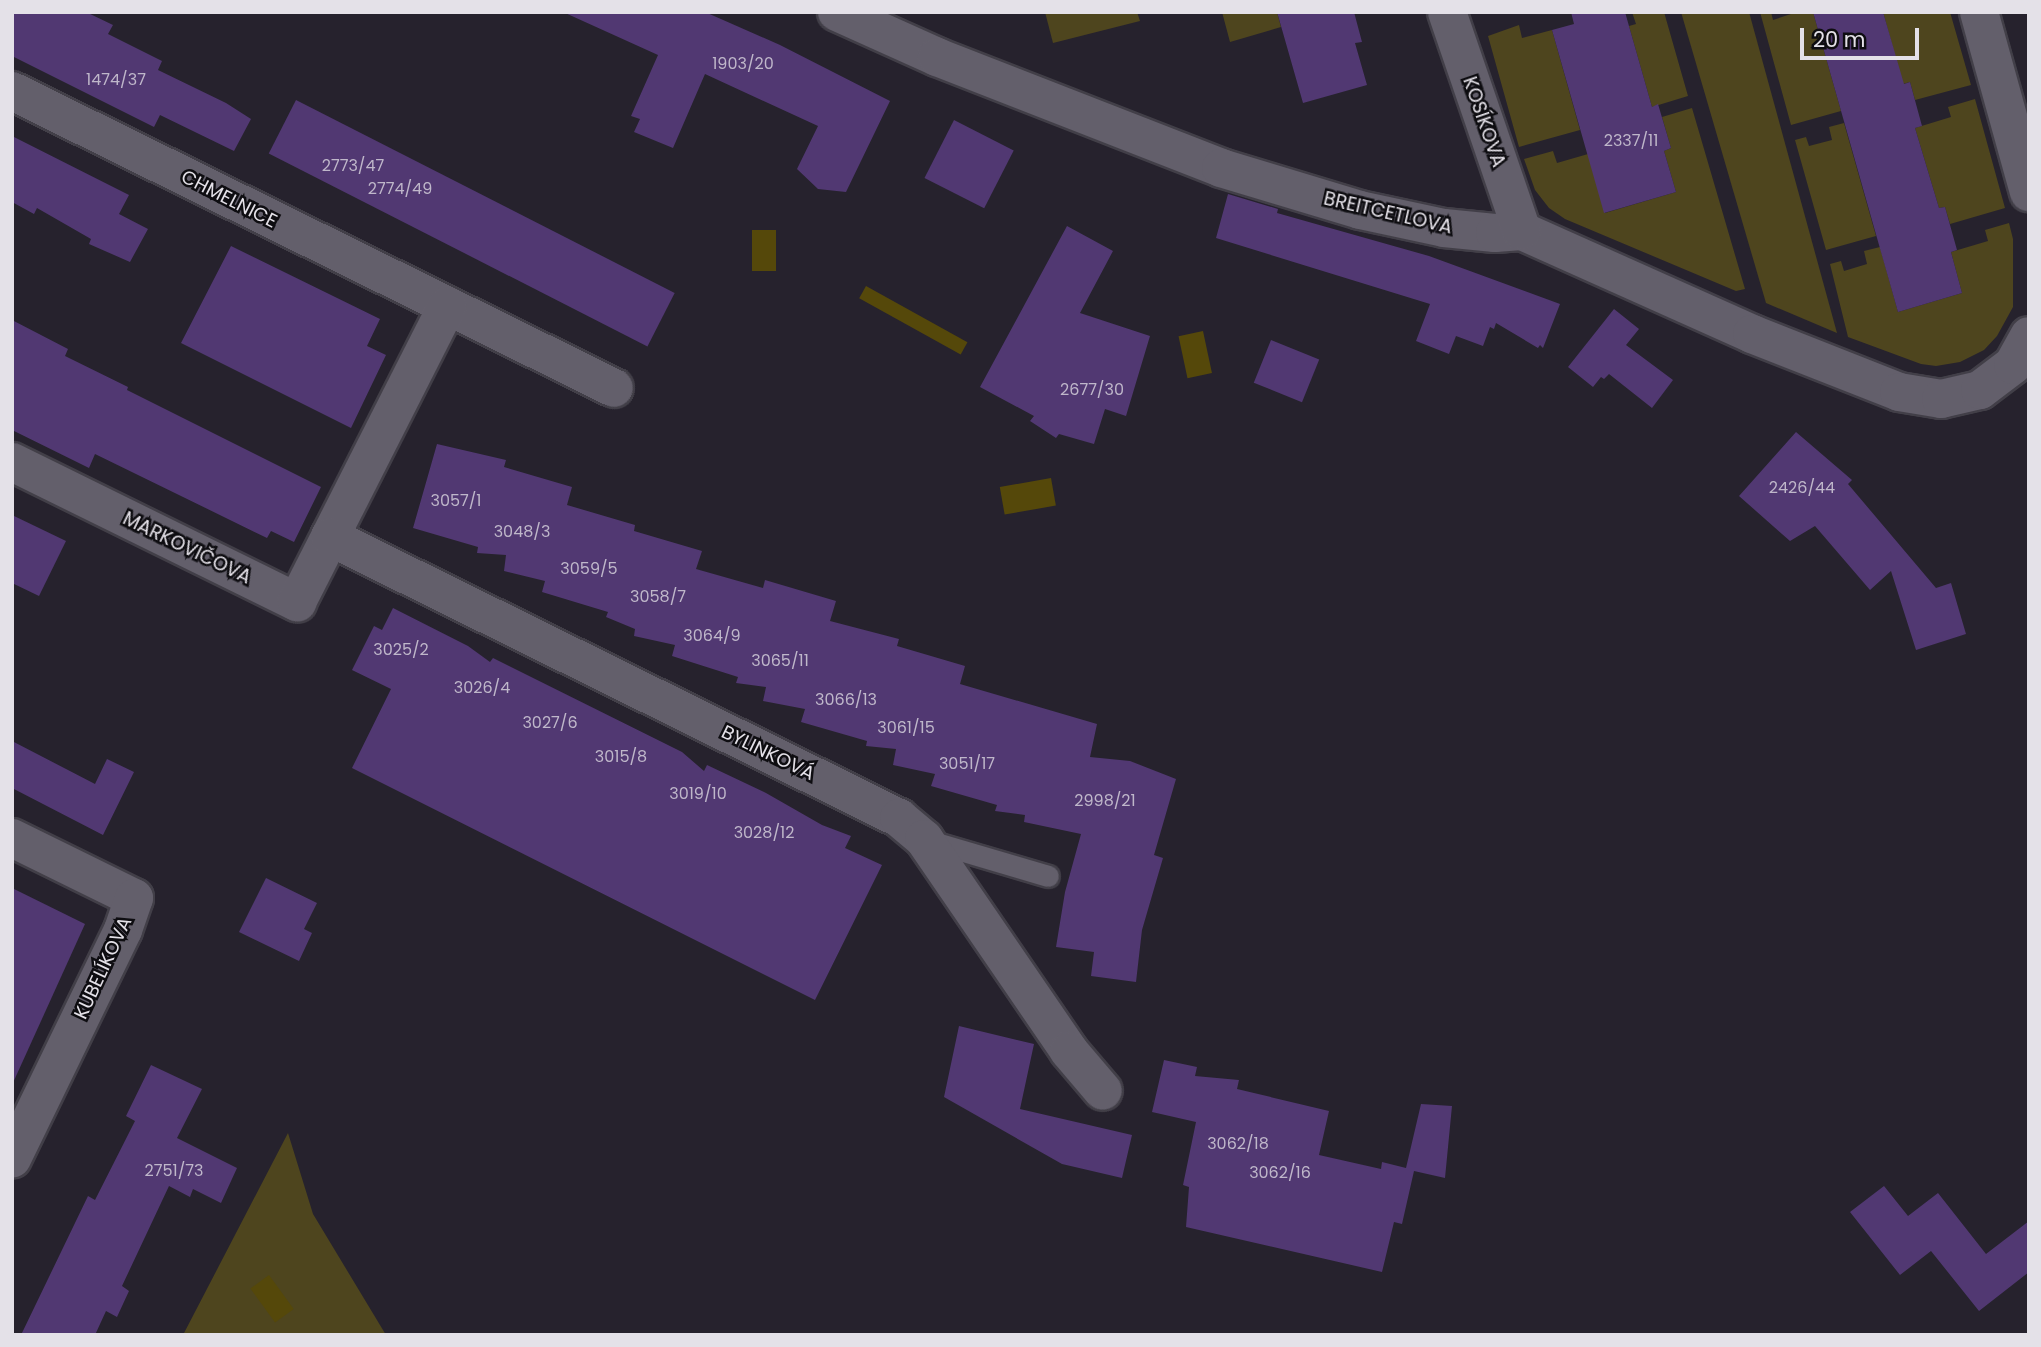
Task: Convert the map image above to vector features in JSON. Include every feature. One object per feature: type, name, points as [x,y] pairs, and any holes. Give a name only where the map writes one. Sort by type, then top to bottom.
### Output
[{"type":"street","name":"BREITCETLOVA","points":[[837,12],[950,62],[1220,168],[1360,210],[1495,233],[1522,231],[1752,334],[1899,391],[1941,399],[1980,390],[2013,365],[2029,336]]},
{"type":"street","name":"KOSÍKOVA","points":[[1447,12],[1522,231]]},
{"type":"street","points":[[1979,12],[2029,192]]},
{"type":"street","name":"CHMELNICE","points":[[12,91],[614,388]]},
{"type":"street","points":[[330,537],[447,306]]},
{"type":"street","name":"MARKOVIČOVA","points":[[12,462],[296,602],[330,537]]},
{"type":"street","name":"BYLINKOVÁ","points":[[330,537],[899,818],[925,839],[1069,1051],[1103,1091]]},
{"type":"street","name":"KUBELÍKOVA","points":[[12,838],[134,898],[123,930],[12,1159]]},
{"type":"lane","points":[[925,839],[1048,876]]},
{"type":"shaded area","points":[[1045,12],[1137,12],[1140,21],[1053,43]]},
{"type":"shaded area","points":[[1222,12],[1277,12],[1281,27],[1230,42]]},
{"type":"shaded area","points":[[1632,12],[1664,12],[1688,96],[1652,107],[1629,26],[1636,24]]},
{"type":"shaded area","points":[[1681,12],[1749,12],[1837,333],[1766,303]]},
{"type":"shaded area","points":[[1760,12],[1771,12],[1773,20],[1797,12],[1813,12],[1841,111],[1791,125]]},
{"type":"shaded area","points":[[1883,12],[1950,12],[1971,85],[1915,100],[1910,82],[1903,84]]},
{"type":"shaded area","points":[[1519,25],[1522,38],[1552,30],[1580,130],[1519,147],[1488,36]]},
{"type":"shaded area","points":[[1975,99],[2005,208],[1950,224],[1945,207],[1939,208],[1915,128],[1951,117],[1948,107]]},
{"type":"shaded area","points":[[1692,108],[1745,289],[1736,291],[1565,219],[1549,208],[1535,190],[1524,159],[1553,151],[1557,163],[1588,154],[1605,213],[1676,192],[1664,151],[1671,148],[1662,117]]},
{"type":"shaded area","points":[[1844,123],[1876,236],[1826,250],[1795,140],[1806,137],[1809,146],[1832,140],[1829,127]]},
{"type":"shaded area","points":[[2009,223],[2013,239],[2013,307],[1997,336],[1984,350],[1960,362],[1936,366],[1921,364],[1848,337],[1830,264],[1841,261],[1844,271],[1867,264],[1864,251],[1880,247],[1898,312],[1962,293],[1951,252],[1988,241],[1985,230]]},
{"type":"shaded area","points":[[752,230],[776,230],[776,271],[752,271]]},
{"type":"shaded area","points":[[866,286],[967,342],[961,354],[859,298]]},
{"type":"shaded area","points":[[1203,331],[1212,373],[1187,378],[1179,336]]},
{"type":"shaded area","points":[[1051,478],[1056,506],[1005,515],[1000,487]]},
{"type":"shaded area","points":[[288,1133],[313,1214],[386,1335],[183,1335]]},
{"type":"shaded area","points":[[269,1275],[294,1309],[275,1322],[250,1289]]},
{"type":"building","points":[[12,12],[86,12],[113,25],[108,34],[162,61],[158,70],[226,103],[251,119],[234,151],[160,115],[154,127],[12,56]]},
{"type":"building","points":[[563,12],[705,12],[780,45],[890,101],[846,192],[818,189],[797,169],[818,126],[705,74],[673,148],[634,132],[640,119],[631,116],[658,55]]},
{"type":"building","points":[[1277,12],[1354,12],[1362,42],[1355,43],[1367,85],[1303,103]]},
{"type":"building","points":[[1571,12],[1625,12],[1652,107],[1658,104],[1671,148],[1664,151],[1676,192],[1604,213],[1552,30],[1574,24]]},
{"type":"building","points":[[1813,12],[1883,12],[1904,84],[1910,82],[1922,126],[1915,128],[1939,208],[1945,207],[1957,250],[1951,252],[1962,293],[1898,312]]},
{"type":"building","points":[[296,100],[675,293],[647,346],[269,153]]},
{"type":"building","points":[[954,120],[1014,150],[984,208],[924,178]]},
{"type":"building","points":[[12,136],[129,195],[119,214],[148,229],[130,262],[89,244],[91,239],[37,208],[34,214],[12,202]]},
{"type":"building","points":[[1228,194],[1278,209],[1277,213],[1429,256],[1560,304],[1543,348],[1540,345],[1538,348],[1496,323],[1494,329],[1490,327],[1483,346],[1456,336],[1449,354],[1416,341],[1430,304],[1216,238]]},
{"type":"building","points":[[1067,226],[1113,251],[1080,313],[1150,336],[1126,416],[1105,409],[1094,444],[1059,434],[1056,438],[1030,421],[1034,416],[980,387]]},
{"type":"building","points":[[231,246],[380,319],[367,346],[386,355],[351,428],[181,343]]},
{"type":"building","points":[[1614,309],[1639,329],[1626,345],[1673,380],[1652,408],[1609,374],[1604,379],[1601,377],[1593,387],[1568,367]]},
{"type":"building","points":[[12,320],[68,349],[65,356],[128,387],[127,390],[321,487],[294,542],[271,531],[267,538],[95,454],[89,468],[12,430]]},
{"type":"building","points":[[1271,340],[1319,359],[1302,402],[1254,383]]},
{"type":"building","points":[[1796,432],[1852,480],[1848,484],[1936,588],[1951,583],[1966,634],[1916,650],[1891,571],[1870,590],[1815,526],[1790,541],[1739,496]]},
{"type":"building","points":[[437,444],[506,460],[504,467],[572,487],[567,505],[635,525],[634,531],[702,551],[696,569],[763,588],[765,580],[836,601],[830,621],[899,639],[897,646],[965,666],[960,684],[1097,724],[1090,757],[1130,761],[1176,779],[1154,855],[1163,858],[1142,930],[1136,982],[1091,976],[1094,952],[1056,947],[1065,892],[1081,834],[1024,822],[1025,815],[995,811],[997,805],[931,786],[935,774],[893,765],[896,749],[866,746],[867,741],[801,722],[805,709],[763,701],[766,687],[736,683],[738,677],[672,656],[675,645],[634,636],[635,629],[606,617],[608,612],[542,592],[545,581],[504,571],[506,555],[477,553],[478,547],[413,528]]},
{"type":"building","points":[[12,515],[66,541],[39,596],[12,583]]},
{"type":"building","points":[[393,608],[468,646],[490,662],[493,658],[682,752],[704,771],[707,765],[766,793],[822,825],[851,836],[845,848],[882,865],[815,1000],[352,768],[391,689],[352,670],[374,626],[382,630]]},
{"type":"building","points":[[12,741],[95,784],[107,759],[134,772],[103,835],[12,788]]},
{"type":"building","points":[[266,878],[317,903],[304,929],[312,933],[299,961],[239,932]]},
{"type":"building","points":[[12,888],[85,924],[12,1085]]},
{"type":"building","points":[[959,1026],[1034,1044],[1020,1109],[1132,1135],[1122,1178],[1062,1164],[944,1097]]},
{"type":"building","points":[[1164,1060],[1197,1067],[1195,1076],[1239,1080],[1237,1089],[1329,1111],[1319,1155],[1381,1169],[1382,1162],[1406,1168],[1421,1104],[1452,1106],[1445,1178],[1414,1171],[1402,1224],[1394,1222],[1382,1272],[1186,1227],[1189,1187],[1183,1185],[1196,1122],[1152,1112]]},
{"type":"building","points":[[151,1065],[202,1089],[177,1138],[237,1168],[221,1203],[193,1189],[190,1197],[169,1186],[122,1286],[129,1291],[117,1317],[106,1311],[95,1335],[21,1335],[88,1196],[95,1200],[135,1121],[126,1116]]},
{"type":"building","points":[[1884,1186],[1908,1216],[1938,1193],[1986,1254],[2029,1221],[2029,1272],[1979,1311],[1931,1251],[1900,1275],[1850,1212]]}]
